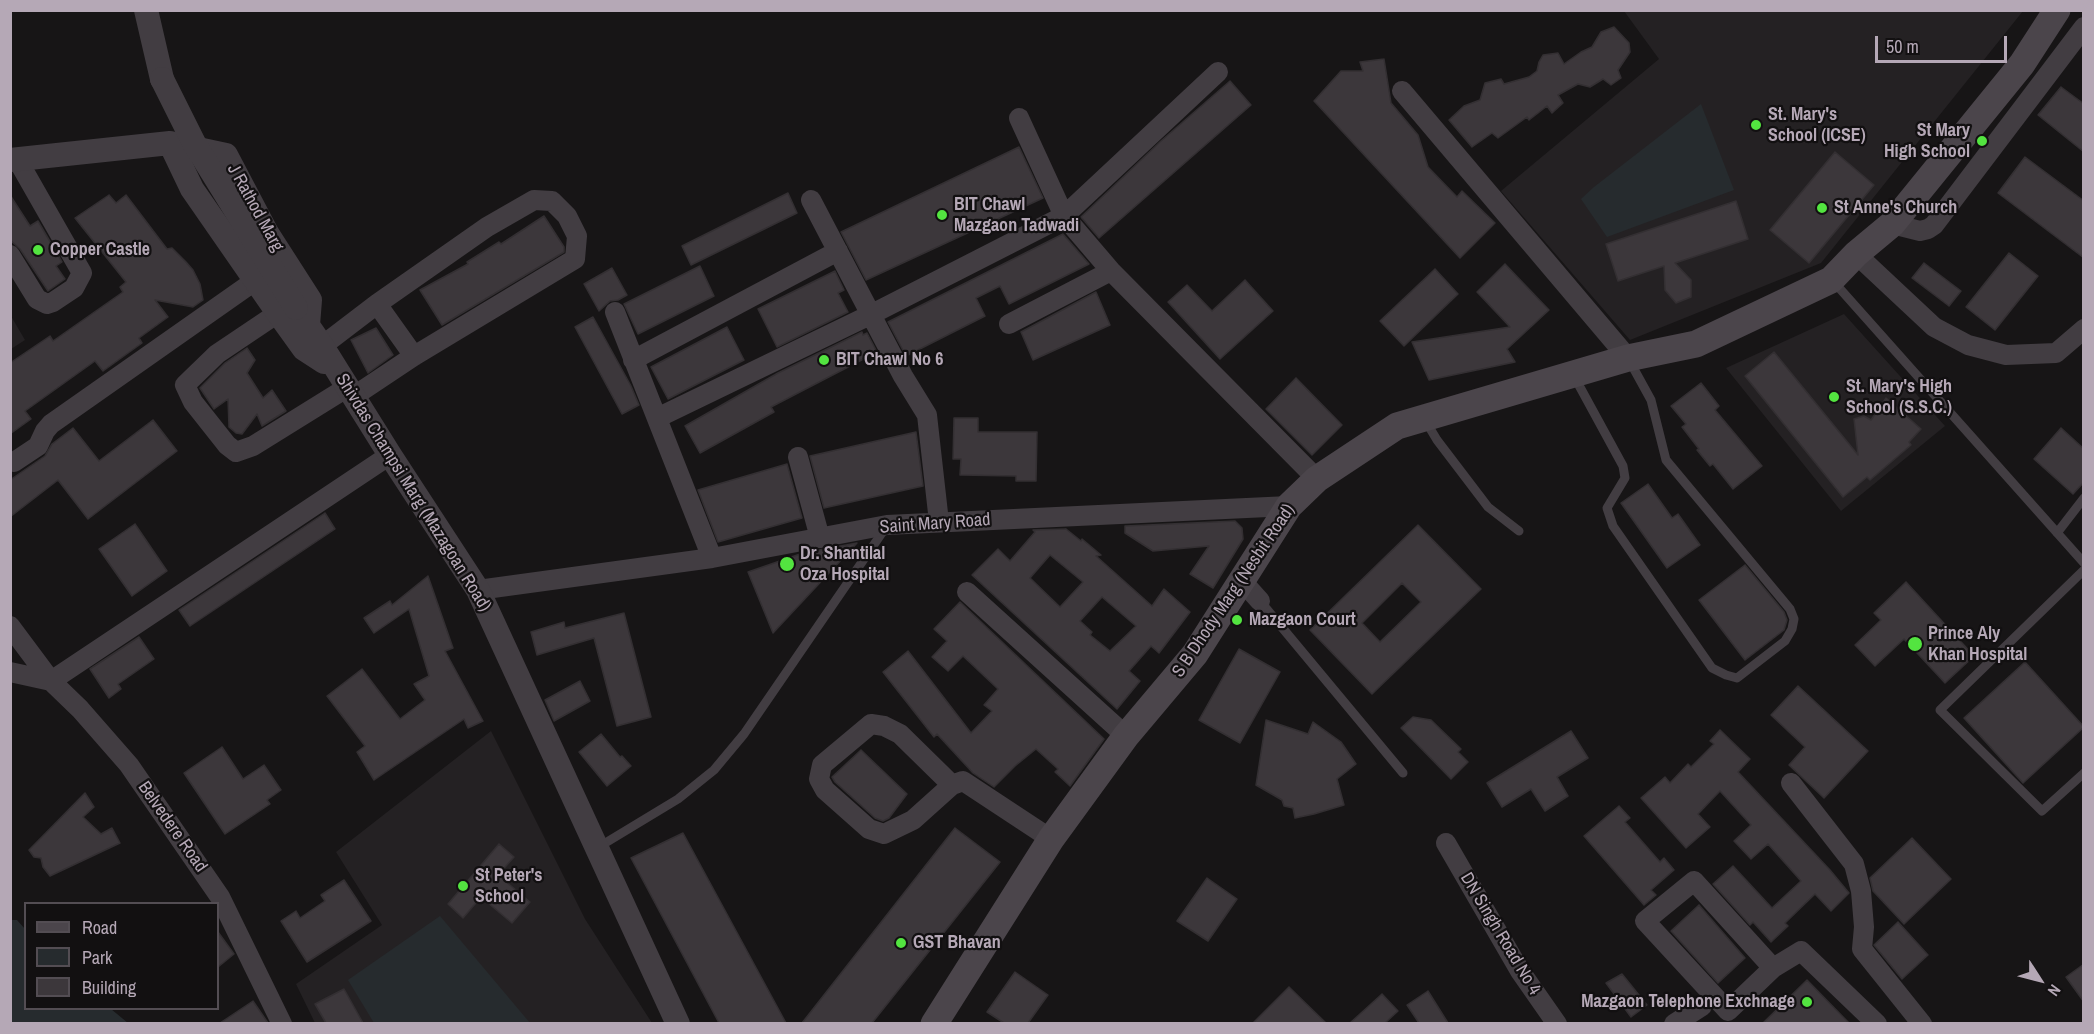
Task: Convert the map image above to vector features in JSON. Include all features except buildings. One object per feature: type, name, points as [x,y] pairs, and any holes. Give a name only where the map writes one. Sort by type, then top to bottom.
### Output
[{"type":"main road","name":"S B Dhody Marg (Nesbit Road)","points":[[934,1023],[1051,840],[1126,736],[1251,591],[1289,506],[1317,479],[1397,426],[1628,358],[1696,344],[1831,280],[1856,254],[1892,224],[2022,64],[2057,10]]},
{"type":"street","name":"Shivdas Champsi Marg (Mazagoan Road)","points":[[146,10],[162,79],[194,142],[294,315],[322,346],[478,590],[678,1023]]},
{"type":"street","points":[[1892,224],[1920,231],[1934,225],[2084,27]]},
{"type":"street","points":[[657,418],[872,314],[1064,216],[1218,72]]},
{"type":"street","points":[[1402,91],[1628,358]]},
{"type":"street","points":[[1019,118],[1064,216],[1111,271],[1317,479]]},
{"type":"street","points":[[170,143],[192,189],[256,280],[294,315],[304,349],[347,385]]},
{"type":"street","name":"J Rathod Marg","points":[[14,159],[170,143],[226,155],[267,233],[310,300],[294,315]]},
{"type":"street","points":[[10,255],[37,299],[47,304],[74,288],[82,273],[14,159]]},
{"type":"street","points":[[294,315],[217,354],[185,385],[193,402],[226,445],[236,452],[253,446],[347,385],[414,356],[575,259],[578,236],[567,216],[552,201],[534,200],[487,227],[377,304],[322,346]]},
{"type":"street","points":[[812,200],[903,376],[927,415],[939,522]]},
{"type":"street","points":[[633,360],[838,251]]},
{"type":"street","points":[[1856,254],[1934,327],[1968,345],[2006,355],[2056,352],[2084,329]]},
{"type":"street","points":[[1009,324],[1111,271]]},
{"type":"street","points":[[14,462],[38,447],[51,424],[256,280]]},
{"type":"street","points":[[377,304],[414,356]]},
{"type":"street","points":[[615,312],[712,558]]},
{"type":"street","points":[[10,672],[51,681],[390,455]]},
{"type":"street","points":[[798,457],[820,538]]},
{"type":"street","name":"Saint Mary Road","points":[[478,590],[712,558],[887,525],[1289,506]]},
{"type":"street","points":[[967,592],[1126,736]]},
{"type":"street","name":"Belvedere Road","points":[[10,626],[51,681],[80,709],[129,765],[220,897],[282,1023]]},
{"type":"street","points":[[952,785],[900,734],[884,726],[871,724],[822,765],[819,779],[825,790],[870,830],[884,834],[913,820],[952,785],[963,781],[1051,840]]},
{"type":"street","points":[[1791,783],[1854,864],[1861,891],[1864,927],[1862,949],[1922,1023]]},
{"type":"street","name":"DN Singh Road No 4","points":[[1446,843],[1520,971],[1557,1023]]},
{"type":"street","points":[[1773,968],[1694,881],[1645,921],[1728,1011],[1773,968],[1801,951],[1877,1023]]},
{"type":"street","points":[[1674,1023],[1702,1006]]},
{"type":"lane","points":[[1831,280],[2084,563]]},
{"type":"lane","points":[[1574,374],[1623,466],[1625,478],[1607,508],[1613,526],[1712,668],[1737,678],[1785,641],[1792,629],[1794,619],[1790,609],[1666,460],[1651,400],[1628,358]]},
{"type":"lane","points":[[1423,418],[1488,507],[1519,531]]},
{"type":"lane","points":[[2057,533],[2084,498]]},
{"type":"lane","points":[[597,848],[678,799],[714,770],[744,734],[887,525]]},
{"type":"lane","points":[[2084,570],[1940,710],[2042,812],[2084,773]]},
{"type":"lane","points":[[1251,591],[1402,773]]},
{"type":"shaded area","name":"St. Mary's School (ICSE)","points":[[1624,11],[2023,11],[1821,263],[1630,340],[1501,191],[1659,59]]},
{"type":"shaded area","name":"St. Mary's High School (S.S.C.)","points":[[1844,314],[1945,426],[1841,511],[1726,368]]},
{"type":"shaded area","points":[[11,316],[25,340],[10,349]]},
{"type":"shaded area","name":"St Peter's School","points":[[491,731],[585,919],[652,1023],[315,1023],[296,984],[382,925],[336,852]]},
{"type":"green space","points":[[1701,104],[1734,190],[1607,237],[1581,199]]},
{"type":"green space","points":[[440,916],[530,1023],[374,1023],[348,980]]},
{"type":"green space","points":[[11,920],[17,920],[24,928],[24,1010],[112,1010],[128,1023],[11,1023]]},
{"type":"place","name":"St. Mary's School (ICSE)","points":[[1756,125]]},
{"type":"place","name":"St Mary High School","points":[[1982,141]]},
{"type":"place","name":"St Anne's Church","points":[[1822,208]]},
{"type":"place","name":"BIT Chawl Mazgaon Tadwadi","points":[[942,215]]},
{"type":"place","name":"Copper Castle","points":[[38,250]]},
{"type":"place","name":"BIT Chawl No 6","points":[[824,360]]},
{"type":"place","name":"St. Mary's High School (S.S.C.)","points":[[1834,397]]},
{"type":"place","name":"Dr. Shantilal Oza Hospital","points":[[787,564]]},
{"type":"place","name":"Mazgaon Court","points":[[1237,620]]},
{"type":"place","name":"Prince Aly Khan Hospital","points":[[1915,644]]},
{"type":"place","name":"St Peter's School","points":[[463,886]]},
{"type":"place","name":"GST Bhavan","points":[[901,943]]},
{"type":"place","name":"Mazgaon Telephone Exchnage","points":[[1807,1002]]}]
